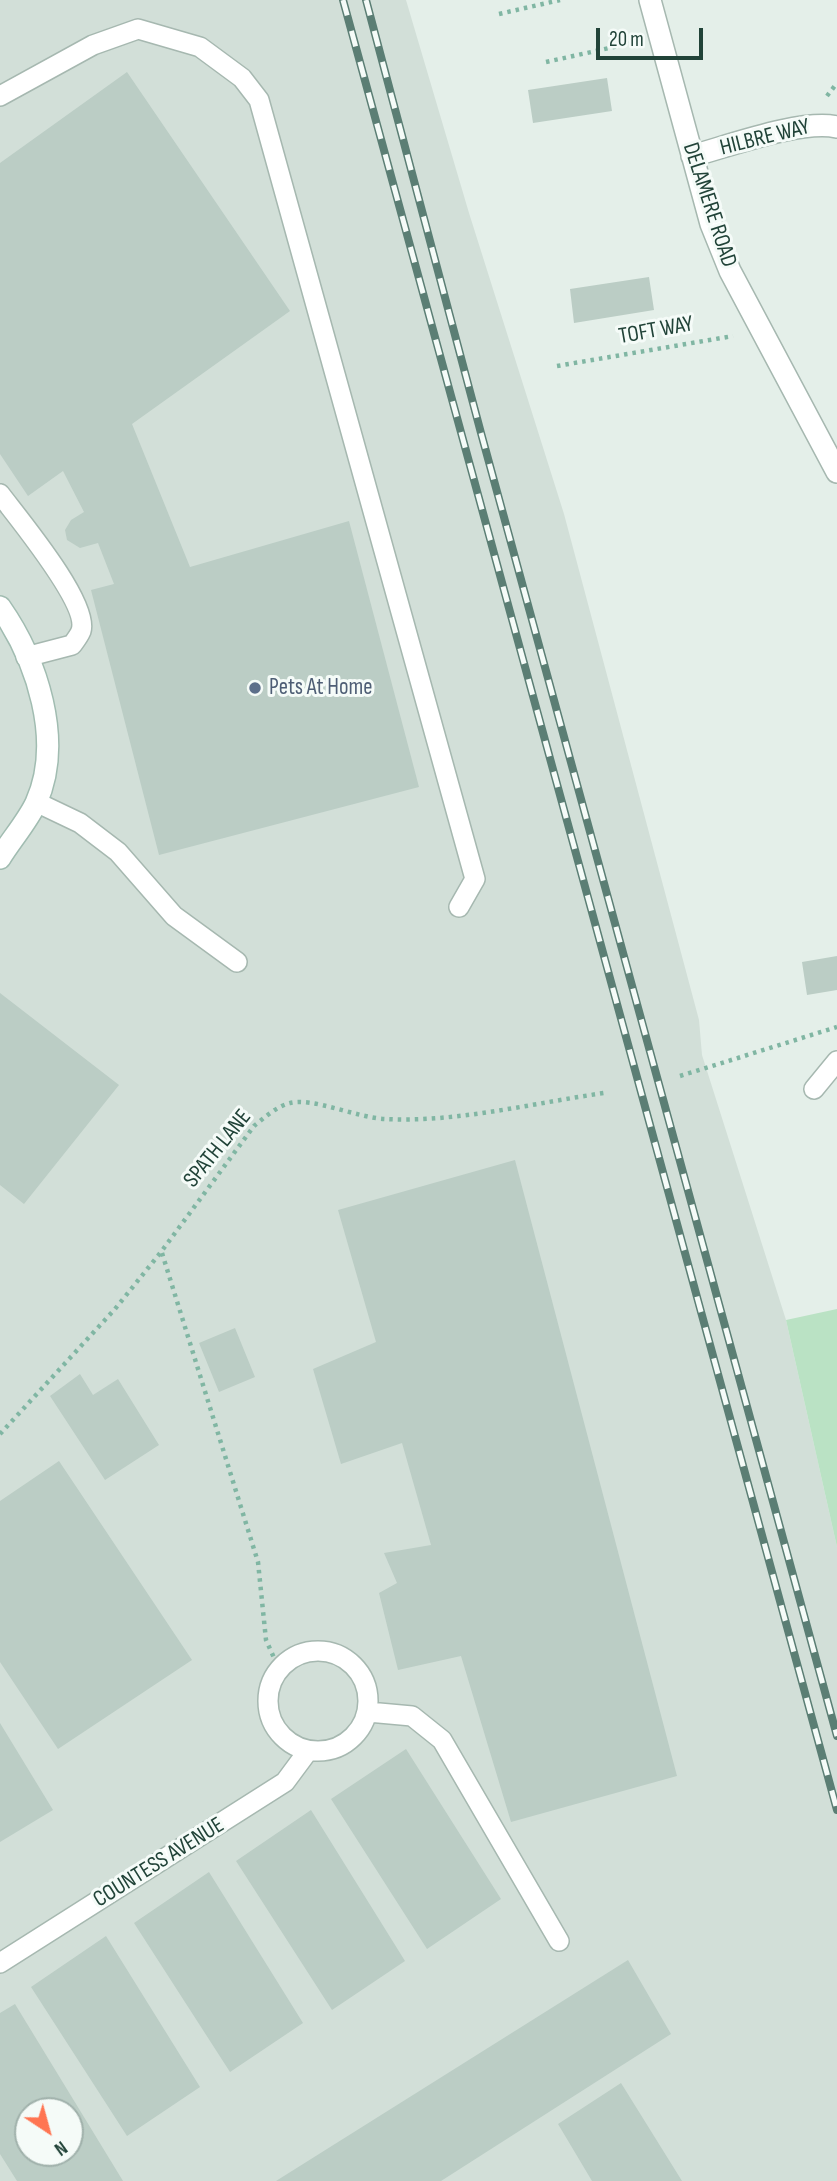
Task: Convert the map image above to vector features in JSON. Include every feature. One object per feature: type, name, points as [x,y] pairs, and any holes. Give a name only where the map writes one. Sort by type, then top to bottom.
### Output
[{"type":"street","name":"DELAMERE ROAD","points":[[650,0],[711,224],[730,271],[837,472]]},
{"type":"street","name":"HILBRE WAY","points":[[692,156],[800,128],[823,124],[837,127]]},
{"type":"street","points":[[0,607],[37,678],[49,748],[36,802],[0,858]]},
{"type":"lane","points":[[0,96],[93,45],[138,29],[200,47],[242,78],[259,100],[475,879],[459,907]]},
{"type":"lane","points":[[0,494],[68,586],[80,614],[82,630],[72,645],[26,657]]},
{"type":"lane","points":[[36,802],[80,824],[118,852],[174,916],[237,961]]},
{"type":"lane","points":[[814,1089],[837,1061]]},
{"type":"lane","points":[[307,1651],[340,1655],[354,1665],[364,1679],[368,1712],[362,1726],[339,1747],[308,1751],[292,1744],[279,1733],[270,1718],[267,1701],[270,1684],[279,1669],[291,1657],[307,1651]]},
{"type":"lane","points":[[368,1712],[412,1716],[442,1740],[559,1941]]},
{"type":"lane","name":"COUNTESS AVENUE","points":[[0,1963],[285,1782],[308,1751]]},
{"type":"path","points":[[499,14],[560,0]]},
{"type":"path","points":[[546,62],[660,37]]},
{"type":"path","name":"TOFT WAY","points":[[557,366],[761,331]]},
{"type":"path","points":[[680,1076],[837,1027]]},
{"type":"path","name":"SPATH LANE","points":[[0,1434],[115,1309],[162,1252],[254,1126],[290,1103],[311,1102],[344,1113],[384,1119],[442,1116],[604,1093]]},
{"type":"path","points":[[162,1252],[258,1562],[267,1640],[279,1669]]},
{"type":"shaded area","points":[[0,0],[406,0],[469,213],[564,514],[699,1020],[702,1055],[786,1320],[837,1547],[837,2181],[0,2181]]},
{"type":"green space","points":[[837,1309],[837,1547],[786,1320]]},
{"type":"building","points":[[127,72],[290,311],[132,424],[190,567],[349,521],[419,787],[159,855],[91,590],[114,584],[98,543],[80,548],[67,540],[65,530],[71,520],[84,512],[63,471],[28,496],[0,454],[0,163]]},
{"type":"building","points":[[607,78],[612,111],[533,123],[528,90]]},
{"type":"building","points":[[649,277],[654,310],[574,323],[570,289]]},
{"type":"building","points":[[837,956],[837,990],[807,995],[802,962]]},
{"type":"building","points":[[0,993],[119,1085],[24,1204],[0,1185]]},
{"type":"building","points":[[515,1160],[677,1776],[511,1822],[461,1656],[398,1670],[379,1593],[397,1583],[384,1553],[431,1545],[402,1443],[341,1464],[313,1369],[376,1342],[338,1210]]},
{"type":"building","points":[[235,1328],[255,1377],[219,1392],[199,1343]]},
{"type":"building","points":[[80,1374],[93,1395],[118,1379],[159,1445],[105,1480],[50,1396]]},
{"type":"building","points":[[59,1461],[192,1660],[58,1749],[0,1662],[0,1501]]},
{"type":"building","points":[[0,1723],[53,1810],[0,1842]]},
{"type":"building","points":[[406,1749],[501,1899],[427,1949],[331,1799]]},
{"type":"building","points":[[311,1810],[405,1961],[332,2010],[236,1861]]},
{"type":"building","points":[[209,1872],[303,2023],[230,2072],[134,1923]]},
{"type":"building","points":[[106,1936],[200,2087],[127,2136],[31,1987]]},
{"type":"building","points":[[628,1960],[671,2034],[441,2181],[276,2181]]},
{"type":"building","points":[[15,2004],[72,2097],[14,2097],[14,2167],[84,2167],[84,2117],[123,2181],[17,2181],[0,2154],[0,2013]]},
{"type":"building","points":[[621,2083],[682,2181],[592,2181],[558,2124]]},
{"type":"railway","points":[[343,0],[837,1810]]},
{"type":"railway","points":[[366,0],[481,433],[837,1736]]},
{"type":"place","name":"Pets At Home","points":[[255,688]]}]
